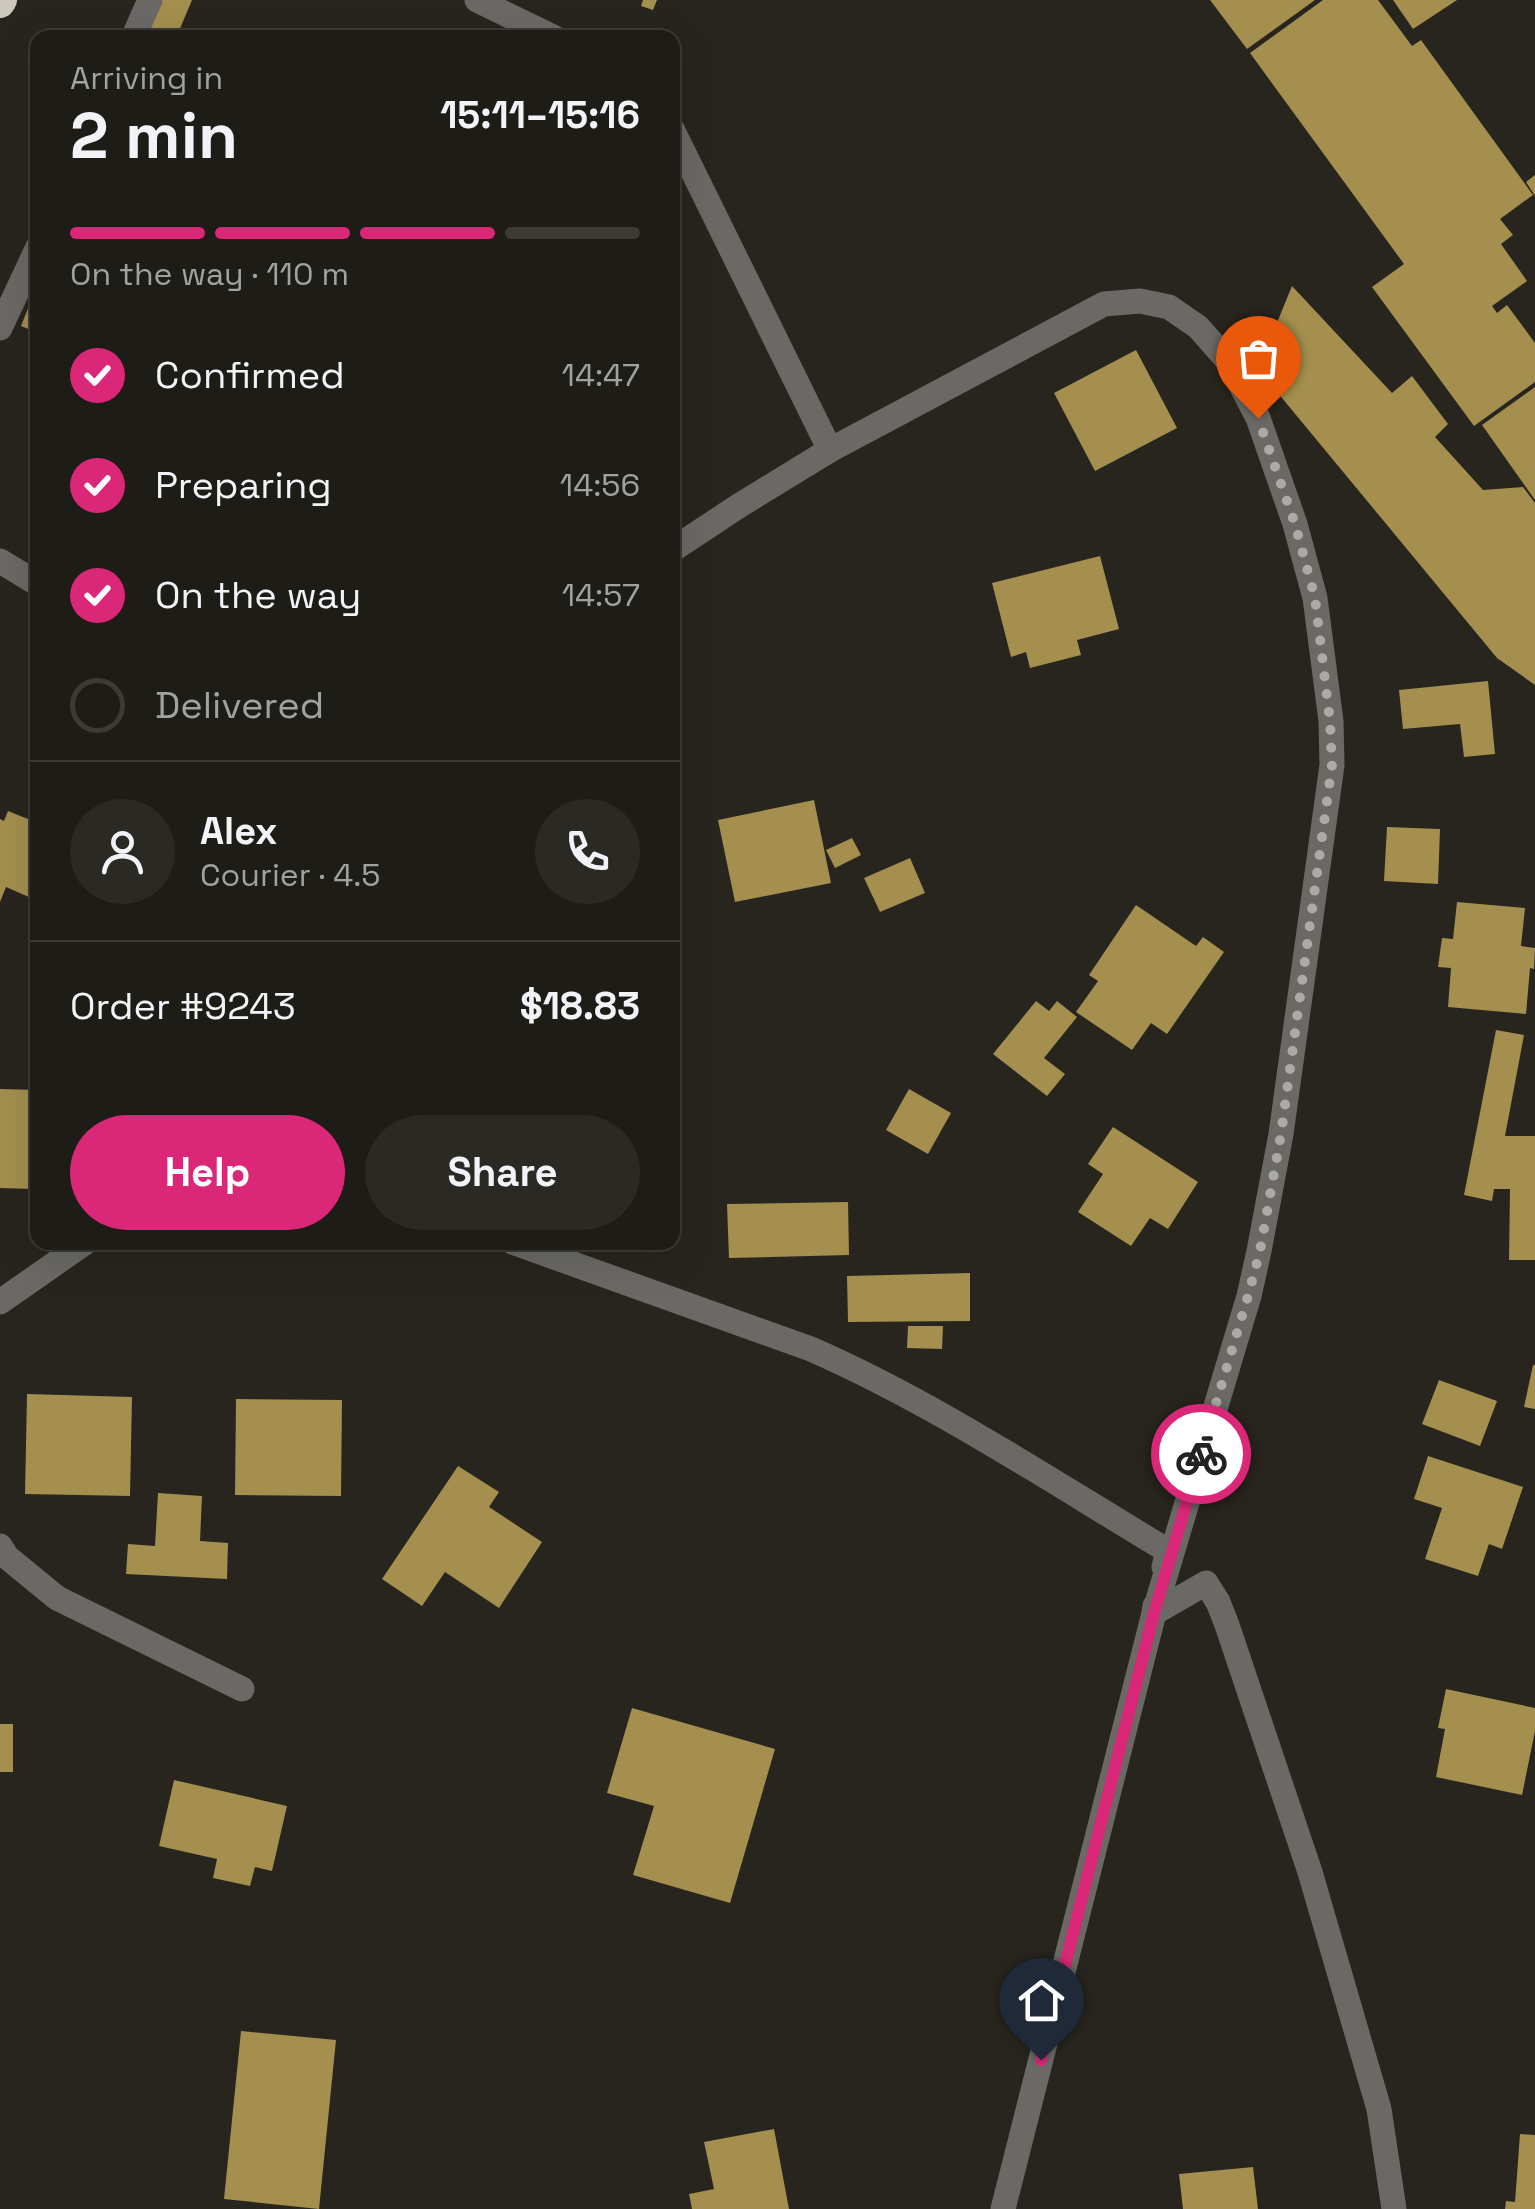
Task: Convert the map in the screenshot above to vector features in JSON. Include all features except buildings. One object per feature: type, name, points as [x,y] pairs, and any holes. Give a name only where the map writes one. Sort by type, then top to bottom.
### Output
[{"type":"street","points":[[137,30],[150,0]]},
{"type":"street","points":[[477,0],[539,30]]},
{"type":"street","points":[[680,144],[830,450]]},
{"type":"street","points":[[0,328],[30,263]]},
{"type":"street","points":[[680,545],[830,450],[1104,304],[1140,301],[1169,307],[1198,326],[1229,362],[1258,418],[1295,524],[1315,598],[1332,765],[1281,1134],[1260,1251],[1154,1613]]},
{"type":"street","points":[[0,561],[30,579]]},
{"type":"street","points":[[0,1302],[75,1250]]},
{"type":"street","points":[[534,1250],[811,1349],[908,1395],[1168,1551],[1004,2209]]},
{"type":"street","points":[[0,1546],[7,1557],[57,1598],[242,1689]]},
{"type":"street","points":[[1154,1613],[1206,1583],[1218,1602],[1310,1872],[1358,2036],[1379,2109],[1394,2209]]},
{"type":"way so far","points":[[1201,1454],[1260,1251],[1281,1134],[1332,765],[1315,598],[1295,524],[1258,418]]},
{"type":"route","points":[[1041,2060],[1154,1613],[1201,1454]]}]
